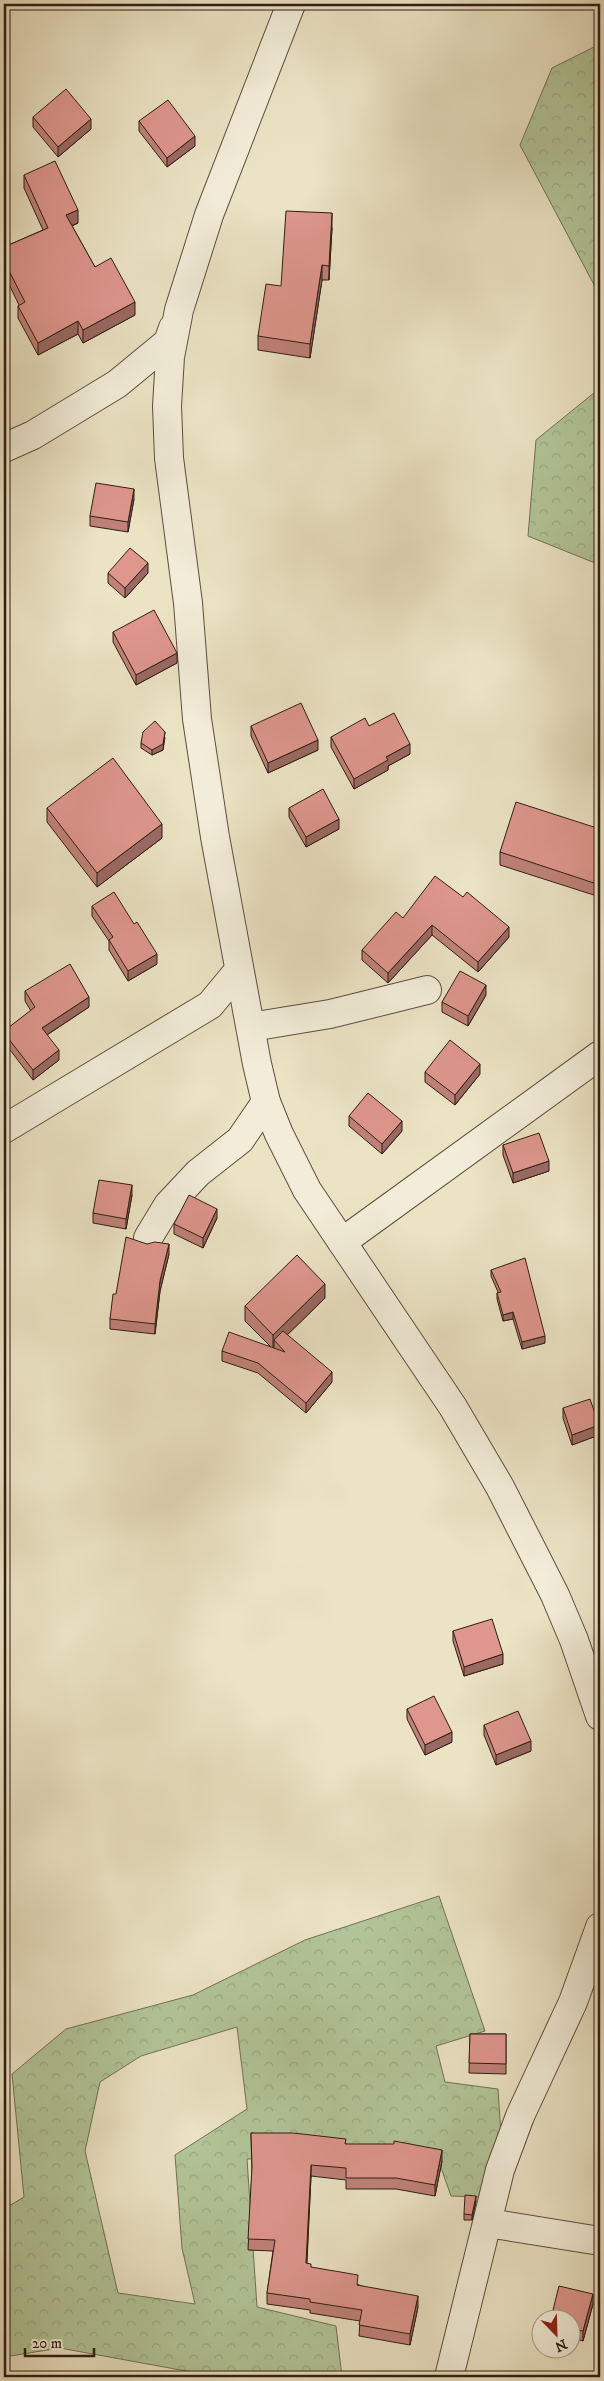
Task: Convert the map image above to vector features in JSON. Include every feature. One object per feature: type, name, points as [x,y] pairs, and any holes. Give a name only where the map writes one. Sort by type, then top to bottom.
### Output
[{"type":"street","points":[[4,448],[33,435],[118,384],[168,342],[208,215],[291,4]]},
{"type":"street","points":[[179,310],[170,358],[167,406],[169,458],[188,602],[197,719],[203,769],[239,970],[266,1102],[300,1177],[453,1407],[500,1487],[555,1595],[574,1640],[600,1716]]},
{"type":"street","points":[[4,1129],[210,1005],[239,970]]},
{"type":"street","points":[[251,1027],[330,1014],[427,990]]},
{"type":"street","points":[[342,1242],[600,1055]]},
{"type":"street","points":[[148,1238],[168,1205],[198,1173],[240,1140],[266,1102]]},
{"type":"street","points":[[449,2377],[500,2170],[520,2116],[573,2002],[600,1927]]},
{"type":"street","points":[[488,2223],[600,2241]]},
{"type":"green space","points":[[600,44],[600,296],[520,145],[552,68]]},
{"type":"green space","points":[[600,388],[600,565],[528,536],[536,440]]},
{"type":"green space","points":[[439,1896],[485,2031],[436,2046],[445,2082],[498,2089],[505,2198],[451,2196],[437,2156],[247,2159],[257,2307],[336,2326],[342,2377],[219,2377],[60,2348],[4,2357],[4,2209],[24,2197],[12,2074],[66,2029],[193,1995],[305,1940]],"holes":[[[237,2027],[247,2109],[175,2155],[182,2248],[195,2304],[118,2293],[85,2151],[100,2082],[141,2056]]]},
{"type":"building","points":[[66,89],[91,119],[58,147],[33,117]]},
{"type":"building","points":[[168,100],[195,136],[167,158],[139,121]]},
{"type":"building","points":[[55,161],[78,210],[66,215],[95,267],[111,258],[135,302],[83,330],[78,321],[38,343],[18,306],[25,302],[4,261],[4,247],[48,228],[24,175]]},
{"type":"building","points":[[286,211],[332,213],[329,266],[322,265],[310,344],[258,336],[266,284],[281,286]]},
{"type":"building","points":[[96,483],[134,489],[128,522],[90,516]]},
{"type":"building","points":[[130,548],[148,563],[125,588],[108,573]]},
{"type":"building","points":[[154,610],[177,653],[136,675],[113,632]]},
{"type":"building","points":[[301,703],[318,740],[268,763],[251,726]]},
{"type":"building","points":[[394,713],[410,744],[386,757],[388,760],[354,779],[331,737],[365,718],[369,726]]},
{"type":"building","points":[[155,721],[165,732],[163,744],[152,750],[141,743],[143,732]]},
{"type":"building","points":[[113,758],[162,824],[97,873],[47,808]]},
{"type":"building","points":[[323,789],[339,819],[306,837],[289,808]]},
{"type":"building","points":[[516,802],[600,829],[600,885],[500,852]]},
{"type":"building","points":[[435,876],[463,897],[467,892],[509,927],[478,962],[432,925],[388,973],[362,950],[396,912],[403,918]]},
{"type":"building","points":[[114,892],[134,924],[137,922],[157,954],[128,971],[109,940],[113,937],[92,906]]},
{"type":"building","points":[[70,964],[89,997],[42,1028],[59,1050],[33,1070],[4,1031],[35,1007],[25,991]]},
{"type":"building","points":[[460,971],[486,985],[468,1016],[442,1002]]},
{"type":"building","points":[[450,1040],[480,1064],[455,1095],[425,1072]]},
{"type":"building","points":[[368,1093],[402,1121],[382,1144],[349,1116]]},
{"type":"building","points":[[539,1133],[549,1161],[513,1173],[503,1145]]},
{"type":"building","points":[[99,1180],[132,1185],[126,1219],[93,1213]]},
{"type":"building","points":[[189,1195],[217,1209],[203,1238],[174,1224]]},
{"type":"building","points":[[126,1237],[147,1244],[155,1242],[169,1244],[160,1281],[155,1324],[110,1319],[113,1294],[116,1294]]},
{"type":"building","points":[[297,1255],[325,1284],[273,1335],[245,1306]]},
{"type":"building","points":[[525,1258],[545,1336],[522,1342],[513,1312],[503,1315],[497,1293],[501,1292],[491,1270]]},
{"type":"building","points":[[283,1331],[332,1372],[306,1403],[258,1363],[222,1351],[229,1332],[285,1352],[274,1340]]},
{"type":"building","points":[[590,1399],[599,1425],[572,1435],[563,1408]]},
{"type":"building","points":[[492,1619],[503,1654],[464,1667],[453,1631]]},
{"type":"building","points":[[434,1696],[452,1732],[425,1745],[407,1709]]},
{"type":"building","points":[[518,1711],[531,1741],[496,1755],[484,1725]]},
{"type":"building","points":[[470,2034],[506,2034],[506,2064],[469,2063]]},
{"type":"building","points":[[251,2133],[293,2133],[346,2139],[345,2144],[394,2144],[394,2141],[442,2150],[435,2185],[396,2178],[346,2178],[346,2168],[311,2165],[306,2263],[311,2264],[311,2267],[358,2275],[357,2285],[418,2296],[410,2334],[359,2325],[362,2310],[310,2302],[310,2299],[267,2293],[275,2240],[248,2239],[252,2167]]},
{"type":"building","points":[[465,2195],[476,2196],[472,2215],[464,2214]]},
{"type":"building","points":[[559,2286],[593,2294],[583,2331],[582,2308],[554,2308]]}]
